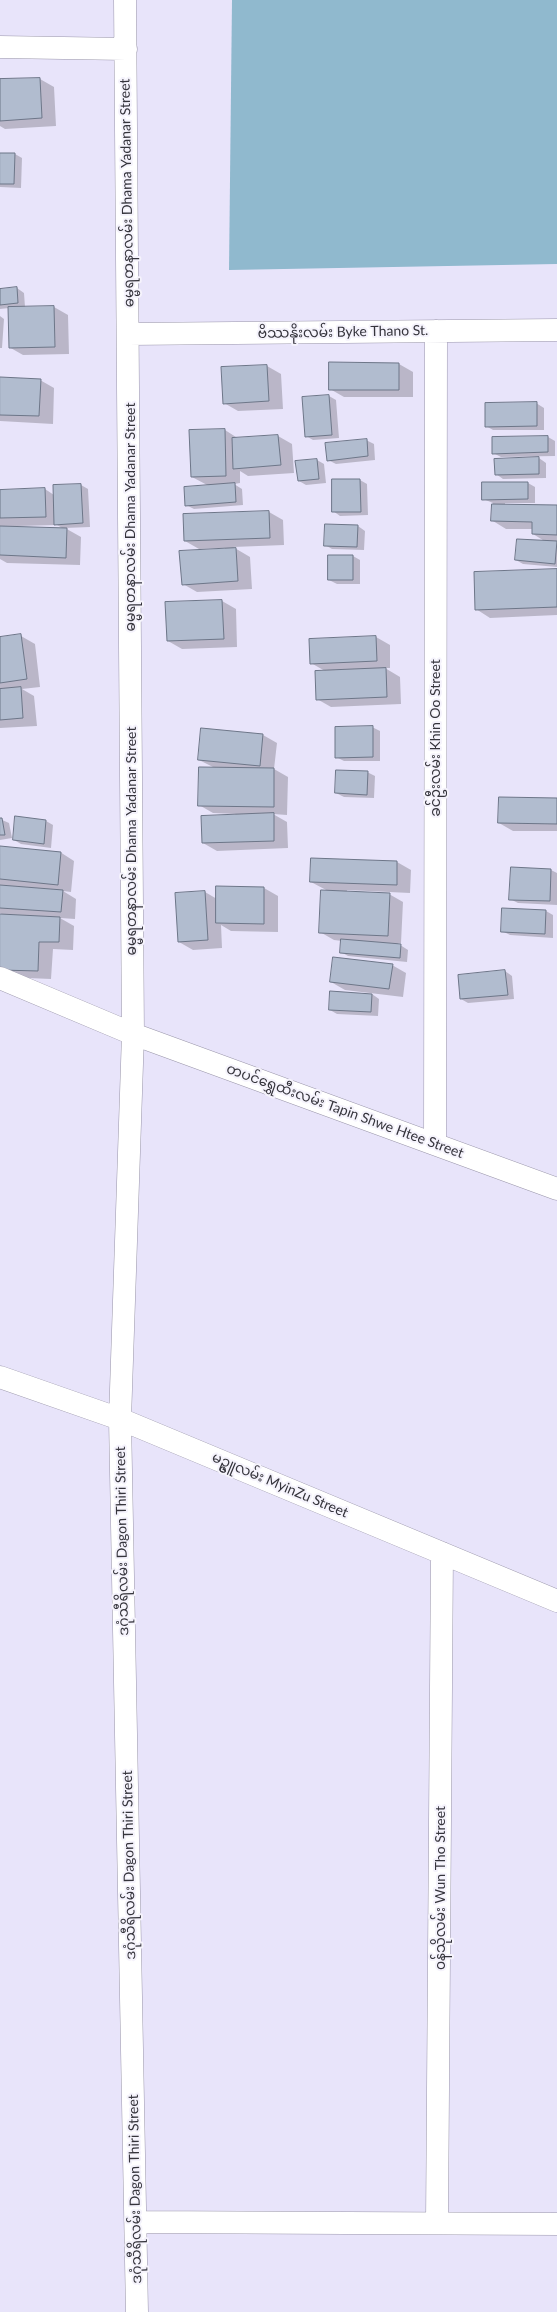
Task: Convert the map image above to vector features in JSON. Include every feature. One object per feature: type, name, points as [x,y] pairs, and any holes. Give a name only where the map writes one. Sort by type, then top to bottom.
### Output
[{"type":"street","name":"ဓမ္မရတနာလမ်း Dhama Yadanar Street","points":[[120,1419],[132,1034],[125,0]]},
{"type":"street","points":[[0,47],[126,49]]},
{"type":"street","name":"ဗိဿနိုးလမ်း Byke Thano St.","points":[[128,334],[557,330]]},
{"type":"street","name":"ခင်ဦးလမ်း Khin Oo Street","points":[[435,1144],[436,331]]},
{"type":"street","name":"တပင်ရွှေထီးလမ်း Tapin Shwe Htee Street","points":[[0,978],[132,1034],[557,1189]]},
{"type":"street","name":"မဥ္ဇူလမ်း MyinZu Street","points":[[0,1377],[120,1419],[557,1601]]},
{"type":"street","name":"ဒဂုံသီရိလမ်း Dagon Thiri Street","points":[[120,1419],[137,2312]]},
{"type":"street","name":"၀န်သိုလမ်း Wun Tho Street","points":[[437,2223],[442,1553]]},
{"type":"street","points":[[136,2222],[557,2224]]},
{"type":"water","points":[[232,0],[557,0],[557,264],[229,270]]},
{"type":"building","points":[[40,78],[42,118],[0,121],[0,79]]},
{"type":"building","points":[[0,153],[15,153],[14,184],[0,184]]},
{"type":"building","points":[[17,287],[18,303],[0,305],[0,289]]},
{"type":"building","points":[[54,306],[55,347],[9,348],[8,307]]},
{"type":"building","points":[[329,362],[399,363],[399,390],[329,390]]},
{"type":"building","points":[[267,365],[269,401],[223,404],[221,367]]},
{"type":"building","points":[[0,377],[41,379],[39,416],[0,415]]},
{"type":"building","points":[[329,395],[332,435],[305,437],[302,397]]},
{"type":"building","points":[[537,402],[537,426],[485,427],[485,403]]},
{"type":"building","points":[[225,429],[226,476],[191,477],[189,430]]},
{"type":"building","points":[[278,435],[281,465],[233,469],[232,438]]},
{"type":"building","points":[[548,436],[548,452],[492,454],[492,437]]},
{"type":"building","points":[[367,439],[368,456],[327,461],[325,443]]},
{"type":"building","points":[[539,457],[539,474],[495,475],[494,459]]},
{"type":"building","points":[[317,459],[319,479],[298,481],[295,461]]},
{"type":"building","points":[[332,479],[360,479],[361,512],[332,512]]},
{"type":"building","points":[[482,482],[528,482],[528,499],[482,500]]},
{"type":"building","points":[[235,483],[236,502],[185,506],[184,487]]},
{"type":"building","points":[[81,484],[83,523],[54,525],[53,485]]},
{"type":"building","points":[[45,488],[46,517],[0,518],[0,490]]},
{"type":"building","points":[[492,504],[557,505],[557,535],[532,534],[532,522],[491,521]]},
{"type":"building","points":[[269,511],[270,538],[184,541],[183,514]]},
{"type":"building","points":[[325,524],[358,525],[357,547],[324,546]]},
{"type":"building","points":[[0,526],[67,528],[66,558],[0,555]]},
{"type":"building","points":[[517,539],[557,541],[555,564],[515,560]]},
{"type":"building","points":[[236,548],[238,581],[182,585],[179,551]]},
{"type":"building","points":[[328,555],[353,555],[353,580],[328,580]]},
{"type":"building","points":[[557,569],[557,607],[475,610],[474,572]]},
{"type":"building","points":[[222,600],[224,639],[167,641],[165,602]]},
{"type":"building","points":[[21,634],[27,679],[0,683],[0,637]]},
{"type":"building","points":[[376,636],[377,661],[310,664],[309,639]]},
{"type":"building","points":[[386,668],[387,697],[316,700],[315,671]]},
{"type":"building","points":[[21,687],[23,718],[0,720],[0,689]]},
{"type":"building","points":[[373,726],[373,757],[335,758],[335,727]]},
{"type":"building","points":[[201,728],[263,734],[260,766],[198,760]]},
{"type":"building","points":[[199,767],[274,768],[274,807],[198,806]]},
{"type":"building","points":[[336,770],[368,771],[367,795],[335,793]]},
{"type":"building","points":[[499,797],[557,798],[557,824],[498,823]]},
{"type":"building","points":[[274,813],[274,841],[202,843],[201,816]]},
{"type":"building","points":[[15,816],[46,820],[44,844],[13,840]]},
{"type":"building","points":[[0,818],[2,818],[5,835],[0,835]]},
{"type":"building","points":[[0,846],[61,852],[58,885],[0,879]]},
{"type":"building","points":[[311,858],[397,861],[397,885],[310,882]]},
{"type":"building","points":[[511,867],[551,869],[550,901],[509,900]]},
{"type":"building","points":[[0,885],[63,890],[61,912],[0,908]]},
{"type":"building","points":[[216,886],[264,887],[264,924],[216,923]]},
{"type":"building","points":[[321,890],[390,893],[388,936],[319,933]]},
{"type":"building","points":[[205,891],[208,940],[178,942],[175,893]]},
{"type":"building","points":[[502,908],[546,910],[545,934],[501,932]]},
{"type":"building","points":[[0,914],[60,917],[59,942],[39,942],[38,971],[0,970]]},
{"type":"building","points":[[341,939],[401,944],[400,958],[340,953]]},
{"type":"building","points":[[333,957],[393,964],[389,989],[330,982]]},
{"type":"building","points":[[505,970],[508,995],[460,999],[458,975]]},
{"type":"building","points":[[330,991],[372,994],[371,1012],[329,1010]]}]
